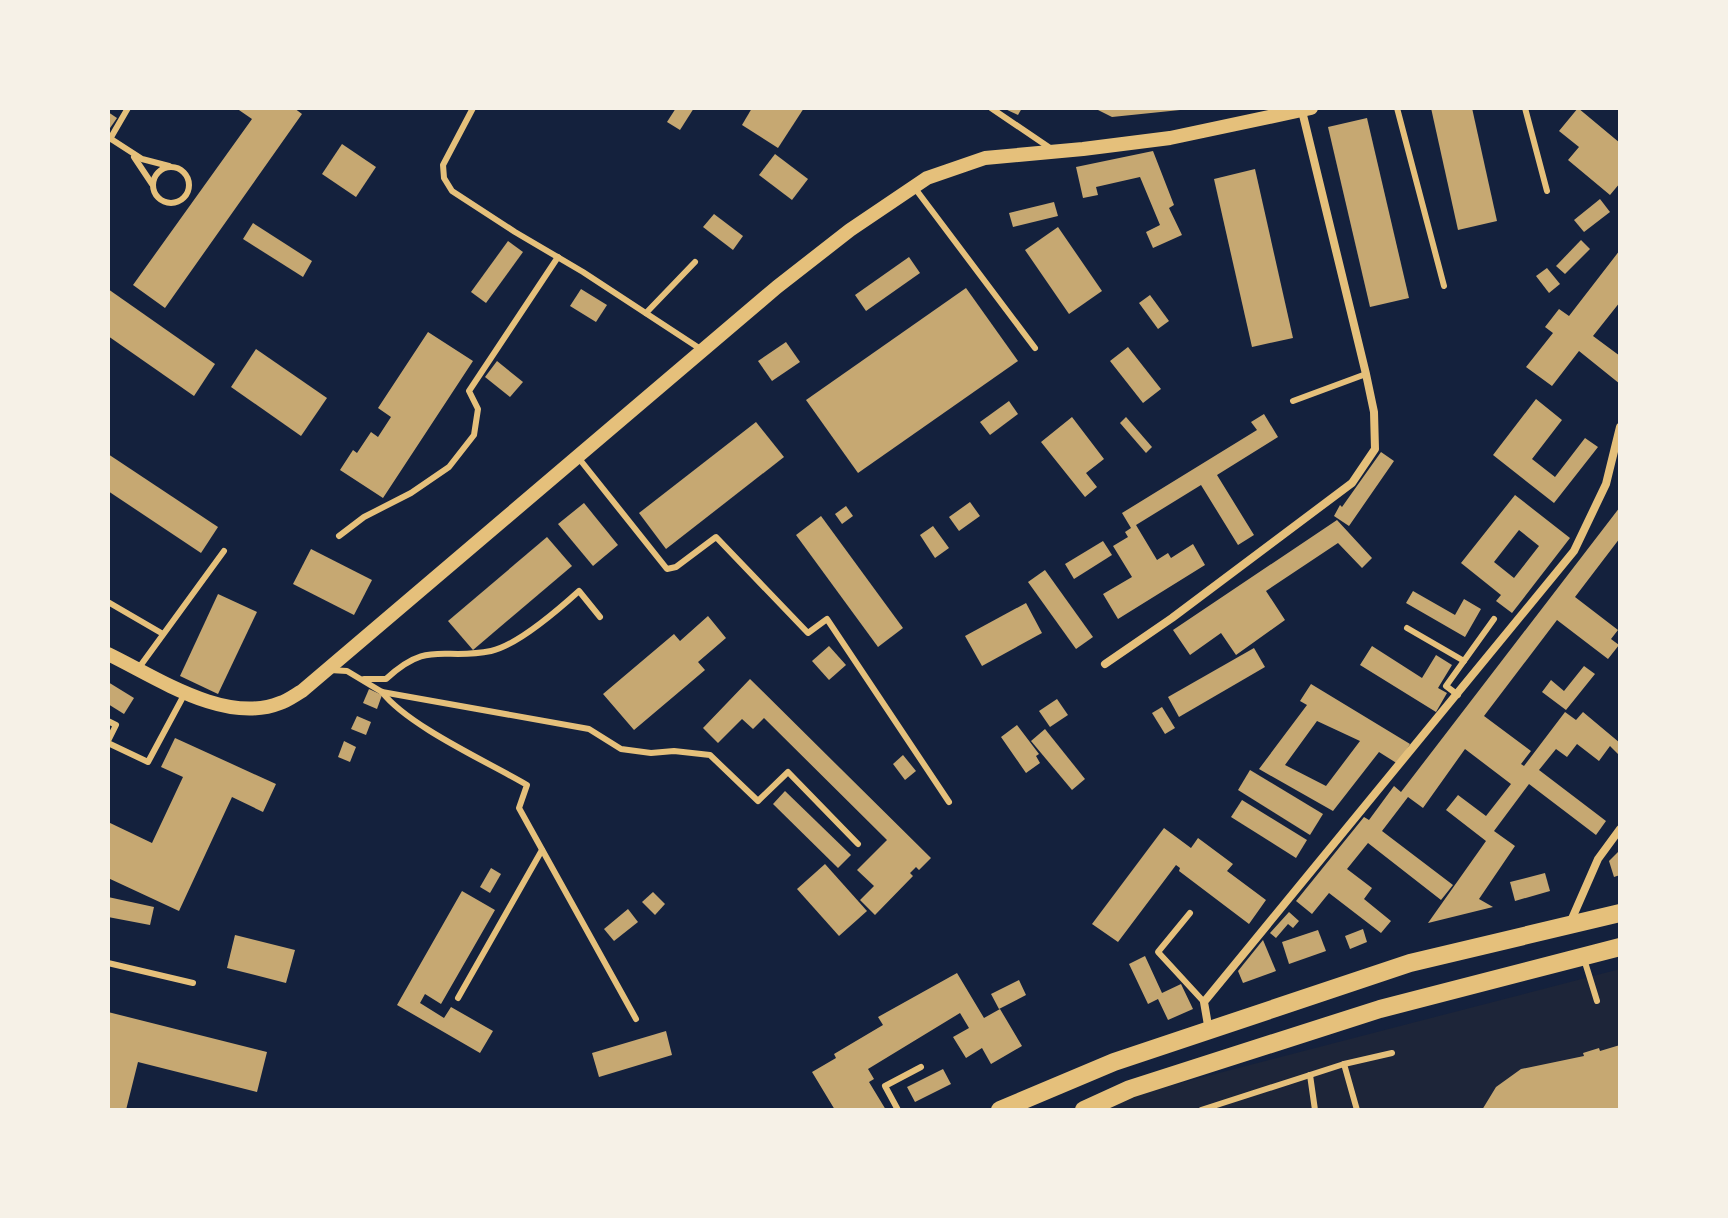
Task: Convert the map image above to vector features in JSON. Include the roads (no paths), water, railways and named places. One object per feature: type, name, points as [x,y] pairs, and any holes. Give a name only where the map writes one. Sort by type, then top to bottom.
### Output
[{"type":"main road","points":[[1000,1110],[1114,1062],[1410,963],[1620,913]]},
{"type":"main road","points":[[1084,1110],[1143,1085],[1380,1009],[1620,947]]},
{"type":"street","points":[[108,654],[208,703],[244,709],[279,704],[302,691],[702,350],[838,240],[927,178],[985,158],[1170,138],[1307,110],[1374,412],[1375,449],[1352,483],[1172,618],[1105,664]]},
{"type":"street","points":[[1209,1032],[1204,1002],[1574,551],[1606,484],[1620,427]]},
{"type":"street","points":[[1568,927],[1598,859],[1620,829]]},
{"type":"lane","points":[[128,108],[109,138],[132,154],[153,163],[175,167],[186,175],[189,181],[186,195],[174,202],[161,199],[132,154]]},
{"type":"lane","points":[[473,108],[443,165],[444,178],[452,191],[702,350]]},
{"type":"lane","points":[[991,108],[1056,152]]},
{"type":"lane","points":[[1397,108],[1444,286]]},
{"type":"lane","points":[[1525,108],[1547,191]]},
{"type":"lane","points":[[154,188],[154,181],[162,169],[175,167]]},
{"type":"lane","points":[[914,187],[1035,348]]},
{"type":"lane","points":[[339,536],[364,517],[411,493],[449,467],[474,435],[478,409],[469,391],[558,257]]},
{"type":"lane","points":[[646,313],[695,262]]},
{"type":"lane","points":[[1293,401],[1366,374]]},
{"type":"lane","points":[[577,456],[667,569],[676,567],[716,537],[808,633],[827,619],[949,802]]},
{"type":"lane","points":[[138,669],[224,551]]},
{"type":"lane","points":[[361,679],[386,679],[419,655],[492,651],[517,639],[579,591],[600,617]]},
{"type":"lane","points":[[108,602],[163,634]]},
{"type":"lane","points":[[1458,695],[1446,686],[1494,619]]},
{"type":"lane","points":[[1407,628],[1464,661]]},
{"type":"lane","points":[[326,669],[347,671],[382,692],[589,729],[621,749],[710,755],[758,801],[788,772],[858,844]]},
{"type":"lane","points":[[108,721],[116,725],[108,742],[148,762],[185,692]]},
{"type":"lane","points":[[382,692],[391,705],[527,785],[519,808],[636,1019]]},
{"type":"lane","points":[[458,998],[542,850]]},
{"type":"lane","points":[[1190,913],[1158,952],[1204,1002]]},
{"type":"lane","points":[[1584,956],[1597,1001]]},
{"type":"lane","points":[[108,963],[193,983]]},
{"type":"lane","points":[[1201,1110],[1344,1064],[1392,1053]]},
{"type":"lane","points":[[1344,1064],[1357,1110]]},
{"type":"lane","points":[[898,1110],[885,1086],[921,1067]]},
{"type":"lane","points":[[1310,1075],[1315,1110]]}]
